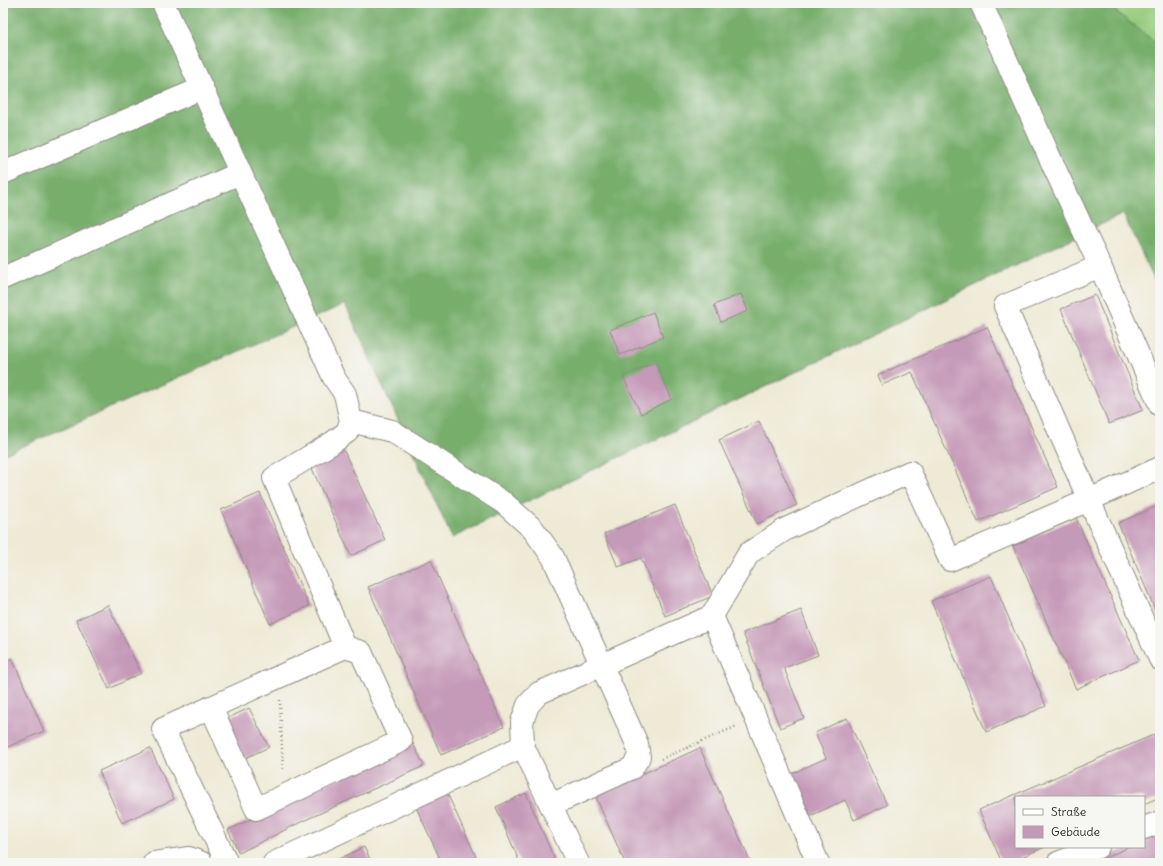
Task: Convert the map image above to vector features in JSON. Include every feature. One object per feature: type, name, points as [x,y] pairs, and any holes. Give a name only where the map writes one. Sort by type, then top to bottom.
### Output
[{"type":"lane","points":[[163,3],[334,378],[345,394],[351,421],[347,432],[274,478],[345,647]]},
{"type":"lane","points":[[981,3],[1100,266],[1160,405]]},
{"type":"lane","points":[[3,173],[202,88]]},
{"type":"lane","points":[[3,278],[240,173]]},
{"type":"lane","points":[[1100,266],[1005,306],[1160,659]]},
{"type":"lane","points":[[351,421],[392,431],[504,504],[533,529],[553,558],[637,744],[639,757],[632,768],[551,805]]},
{"type":"lane","points":[[578,863],[523,746],[522,722],[528,705],[539,693],[712,616],[749,553],[786,529],[910,472],[950,560],[1160,468]]},
{"type":"lane","points":[[712,616],[818,863]]},
{"type":"lane","points":[[212,707],[256,809],[401,741],[361,652],[345,647],[163,729],[227,863]]},
{"type":"lane","points":[[274,863],[523,746]]},
{"type":"lane","points":[[1145,828],[1160,822]]},
{"type":"lane","points":[[1058,863],[1096,848]]},
{"type":"lane","points":[[154,863],[189,858],[202,863]]},
{"type":"path","points":[[278,677],[284,796]]},
{"type":"path","points":[[639,757],[656,761],[756,718]]},
{"type":"green space","points":[[3,3],[1105,3],[1160,46],[1160,292],[1123,214],[452,538],[345,304],[3,455]]},
{"type":"green space","points":[[1105,3],[1160,3],[1160,46]]},
{"type":"building","points":[[741,294],[748,311],[721,322],[714,305]]},
{"type":"building","points":[[1095,295],[1143,410],[1109,424],[1061,309]]},
{"type":"building","points":[[653,312],[663,337],[620,355],[610,330]]},
{"type":"building","points":[[987,327],[1058,487],[978,522],[912,372],[882,385],[878,375]]},
{"type":"building","points":[[655,362],[672,399],[641,414],[623,377]]},
{"type":"building","points":[[759,421],[797,505],[757,524],[719,440]]},
{"type":"building","points":[[343,449],[385,540],[351,556],[310,464]]},
{"type":"building","points":[[260,493],[309,606],[270,624],[221,510]]},
{"type":"building","points":[[675,505],[713,596],[665,616],[641,558],[618,567],[604,534]]},
{"type":"building","points":[[1160,505],[1160,621],[1118,523]]},
{"type":"building","points":[[1076,518],[1139,660],[1076,689],[1013,546]]},
{"type":"building","points":[[431,560],[504,727],[441,755],[368,587]]},
{"type":"building","points":[[991,576],[1046,706],[986,732],[931,601]]},
{"type":"building","points":[[108,605],[141,673],[109,689],[76,620]]},
{"type":"building","points":[[801,610],[818,655],[784,668],[804,718],[780,728],[743,633]]},
{"type":"building","points":[[12,658],[44,731],[3,749],[3,662]]},
{"type":"building","points":[[249,708],[269,747],[241,760],[222,721]]},
{"type":"building","points":[[847,718],[887,805],[854,820],[845,800],[810,816],[791,774],[826,758],[815,733]]},
{"type":"building","points":[[1160,732],[1160,797],[1145,804],[1145,796],[1015,796],[1015,848],[1043,848],[1008,863],[1002,863],[979,810]]},
{"type":"building","points":[[413,743],[424,766],[301,822],[239,853],[228,830]]},
{"type":"building","points":[[150,748],[174,799],[122,823],[99,771]]},
{"type":"building","points":[[700,748],[751,863],[625,863],[595,795]]},
{"type":"building","points":[[447,793],[479,863],[442,863],[416,807]]},
{"type":"building","points":[[526,793],[556,863],[520,863],[496,807]]},
{"type":"building","points":[[1160,833],[1160,863],[1094,863],[1127,848],[1145,848],[1145,840]]},
{"type":"building","points":[[364,847],[372,863],[330,863]]}]
